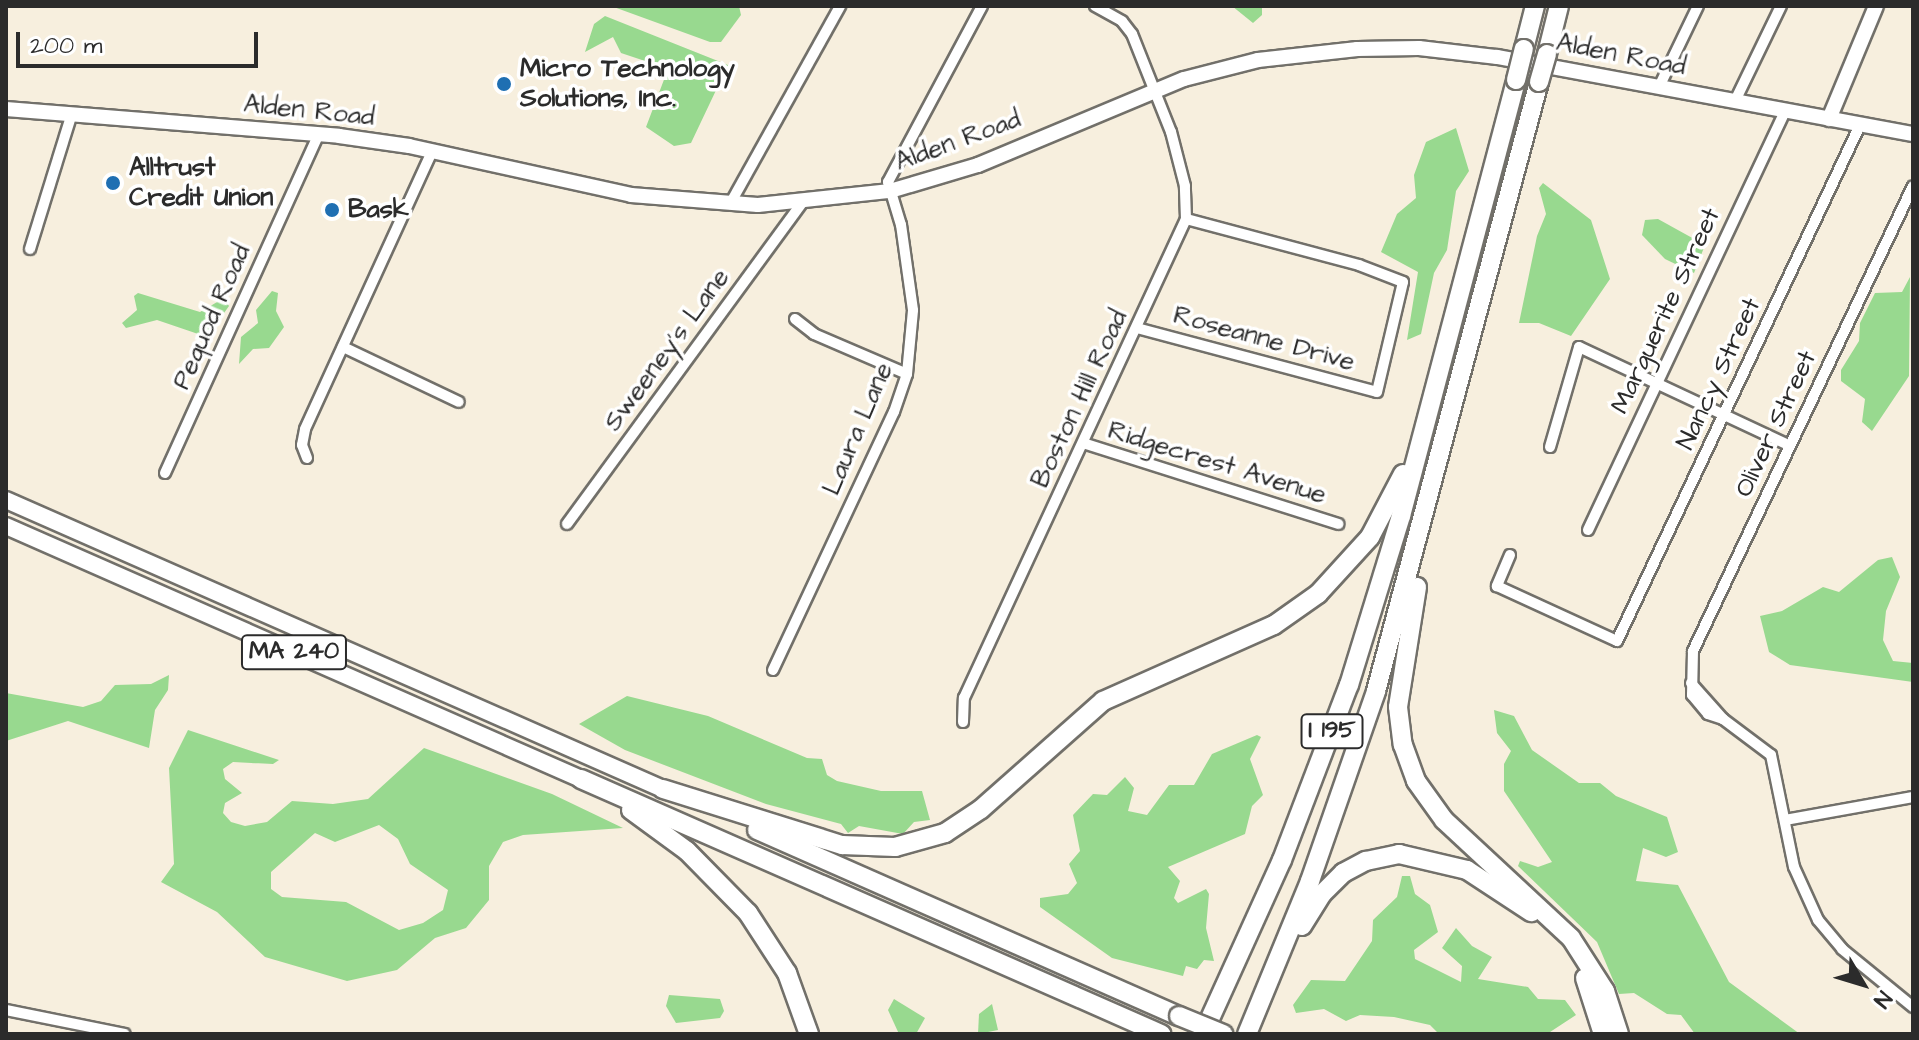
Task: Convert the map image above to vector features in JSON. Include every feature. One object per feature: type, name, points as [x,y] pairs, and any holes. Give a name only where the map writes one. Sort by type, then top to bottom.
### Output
[{"type":"highway","name":"I 195","points":[[1203,1034],[1258,917],[1329,740],[1380,587],[1535,6]]},
{"type":"highway","name":"I 195","points":[[1250,1027],[1355,756],[1431,493],[1559,6]]},
{"type":"highway","points":[[663,789],[842,845],[895,847],[945,833],[981,809],[1103,701],[1274,625],[1318,594],[1347,567],[1380,521],[1428,416]]},
{"type":"highway","points":[[1431,493],[1401,681],[1399,721],[1406,757],[1436,811],[1576,944],[1605,991],[1619,1034]]},
{"type":"highway","name":"MA 240","points":[[6,500],[663,789]]},
{"type":"highway","name":"MA 240","points":[[6,526],[581,779]]},
{"type":"highway","points":[[581,779],[673,839],[733,896],[779,958],[809,1034]]},
{"type":"highway","points":[[581,779],[1161,1034]]},
{"type":"highway","points":[[663,789],[1223,1034]]},
{"type":"highway","points":[[1250,1027],[1328,886],[1359,863],[1408,854],[1475,874],[1534,915],[1585,979],[1603,1034]]},
{"type":"main road","points":[[1829,119],[1876,6]]},
{"type":"main road","name":"Alden Road","points":[[6,109],[319,134],[432,151],[631,195],[730,204],[803,202],[890,191],[978,165],[1154,88],[1269,58],[1393,48],[1497,57],[1913,134]]},
{"type":"street","points":[[730,204],[840,6]]},
{"type":"street","points":[[890,191],[891,171],[982,6]]},
{"type":"street","points":[[1095,6],[1127,27],[1154,88],[1180,166],[1186,219]]},
{"type":"street","points":[[1659,87],[1698,6]]},
{"type":"street","points":[[1735,101],[1781,6]]},
{"type":"street","name":"Marguerite Street","points":[[1588,530],[1785,111]]},
{"type":"street","points":[[30,249],[72,113]]},
{"type":"street","name":"Nancy Street","points":[[1510,555],[1497,586],[1617,641],[1860,125]]},
{"type":"street","name":"Pequod Road","points":[[165,473],[319,134]]},
{"type":"street","points":[[307,458],[303,434],[432,151]]},
{"type":"street","name":"Oliver Street","points":[[1913,186],[1693,651],[1691,683],[1701,707],[1723,719],[1771,755],[1797,876],[1818,920],[1842,949],[1913,1007]]},
{"type":"street","name":"Laura Lane","points":[[773,670],[894,412],[907,374],[913,310],[901,225],[890,191]]},
{"type":"street","name":"Sweeney's Lane","points":[[567,524],[803,202]]},
{"type":"street","name":"Roseanne Drive","points":[[1137,328],[1377,392],[1403,282],[1359,265],[1186,219]]},
{"type":"street","name":"Boston Hill Road","points":[[963,722],[964,698],[1186,219]]},
{"type":"street","points":[[795,319],[814,334],[907,374]]},
{"type":"street","points":[[343,347],[459,402]]},
{"type":"street","points":[[1550,447],[1579,347],[1790,446]]},
{"type":"street","name":"Ridgecrest Avenue","points":[[1083,443],[1338,524]]},
{"type":"street","points":[[1785,820],[1913,797]]},
{"type":"street","points":[[6,1010],[125,1034]]},
{"type":"green space","points":[[611,6],[739,6],[741,15],[721,42],[710,42]]},
{"type":"green space","points":[[1232,6],[1262,6],[1262,15],[1253,23]]},
{"type":"green space","points":[[605,16],[728,65],[691,143],[674,146],[646,127],[665,77],[660,66],[621,53],[613,37],[585,52],[594,24]]},
{"type":"green space","points":[[1456,128],[1469,171],[1456,191],[1447,250],[1434,273],[1421,334],[1407,340],[1418,272],[1381,252],[1397,214],[1416,198],[1414,175],[1426,142]]},
{"type":"green space","points":[[1543,183],[1591,220],[1610,279],[1571,336],[1539,323],[1519,323],[1537,236],[1546,214],[1539,188]]},
{"type":"green space","points":[[1658,219],[1705,245],[1694,273],[1665,259],[1642,235],[1645,220]]},
{"type":"green space","points":[[1910,277],[1909,376],[1872,431],[1862,422],[1865,399],[1841,381],[1841,370],[1859,341],[1860,323],[1875,293],[1902,292]]},
{"type":"green space","points":[[272,291],[278,293],[276,311],[284,327],[269,348],[253,349],[239,364],[241,337],[258,323],[256,310]]},
{"type":"green space","points":[[138,293],[200,312],[224,298],[229,306],[207,337],[157,320],[126,328],[122,323],[137,310],[134,296]]},
{"type":"green space","points":[[1892,557],[1900,577],[1886,611],[1883,640],[1893,661],[1913,663],[1913,682],[1790,665],[1769,652],[1760,616],[1782,611],[1823,587],[1839,592],[1878,560]]},
{"type":"green space","points":[[169,675],[168,690],[155,710],[149,748],[68,721],[6,741],[6,693],[83,707],[101,701],[115,685],[151,684]]},
{"type":"green space","points":[[627,696],[708,716],[807,758],[822,759],[827,775],[837,781],[881,791],[922,791],[930,820],[914,822],[903,834],[859,826],[848,833],[841,824],[766,804],[625,750],[579,724]]},
{"type":"green space","points":[[1494,710],[1514,716],[1532,750],[1579,783],[1600,783],[1616,796],[1667,817],[1678,852],[1666,857],[1643,848],[1636,881],[1678,885],[1729,982],[1800,1034],[1695,1034],[1681,1015],[1667,1014],[1634,993],[1619,994],[1597,942],[1518,866],[1520,861],[1538,867],[1552,862],[1504,791],[1504,764],[1511,751],[1497,733]]},
{"type":"green space","points":[[188,730],[279,760],[273,764],[233,762],[223,769],[225,779],[242,793],[225,803],[223,813],[231,822],[245,826],[267,822],[292,801],[333,804],[368,799],[424,748],[552,794],[623,828],[523,835],[503,842],[489,866],[489,900],[466,928],[435,938],[397,970],[347,981],[265,957],[217,912],[161,882],[174,864],[169,768]],"holes":[[[379,825],[398,839],[410,864],[448,890],[443,910],[423,923],[399,930],[346,902],[282,897],[271,889],[271,872],[315,833],[335,842]]]},
{"type":"green space","points":[[1257,735],[1261,737],[1250,759],[1263,795],[1252,806],[1245,834],[1168,867],[1180,881],[1174,898],[1178,903],[1206,889],[1209,894],[1206,928],[1214,961],[1204,960],[1197,969],[1186,966],[1183,976],[1112,958],[1040,907],[1040,898],[1068,894],[1077,883],[1069,864],[1080,851],[1073,815],[1093,794],[1107,795],[1125,777],[1134,788],[1128,811],[1147,815],[1169,785],[1194,785],[1212,754]]},
{"type":"green space","points":[[1402,876],[1410,876],[1415,894],[1430,905],[1438,932],[1414,950],[1415,959],[1461,982],[1462,966],[1442,948],[1456,928],[1472,946],[1492,957],[1478,979],[1528,987],[1538,999],[1565,1000],[1576,1015],[1547,1034],[1439,1034],[1430,1025],[1394,1017],[1360,1015],[1346,1021],[1324,1009],[1296,1013],[1293,1005],[1311,980],[1345,981],[1372,941],[1373,920],[1397,897]]},
{"type":"green space","points":[[669,995],[720,999],[724,1011],[720,1018],[676,1023],[666,1006]]},
{"type":"green space","points":[[894,999],[925,1018],[916,1034],[899,1034],[888,1010]]},
{"type":"green space","points":[[992,1004],[998,1030],[978,1034],[979,1014]]},
{"type":"place","name":"Micro Technology Solutions, Inc.","points":[[504,84]]},
{"type":"place","name":"Alltrust Credit Union","points":[[113,183]]},
{"type":"place","name":"Bask","points":[[332,210]]}]
